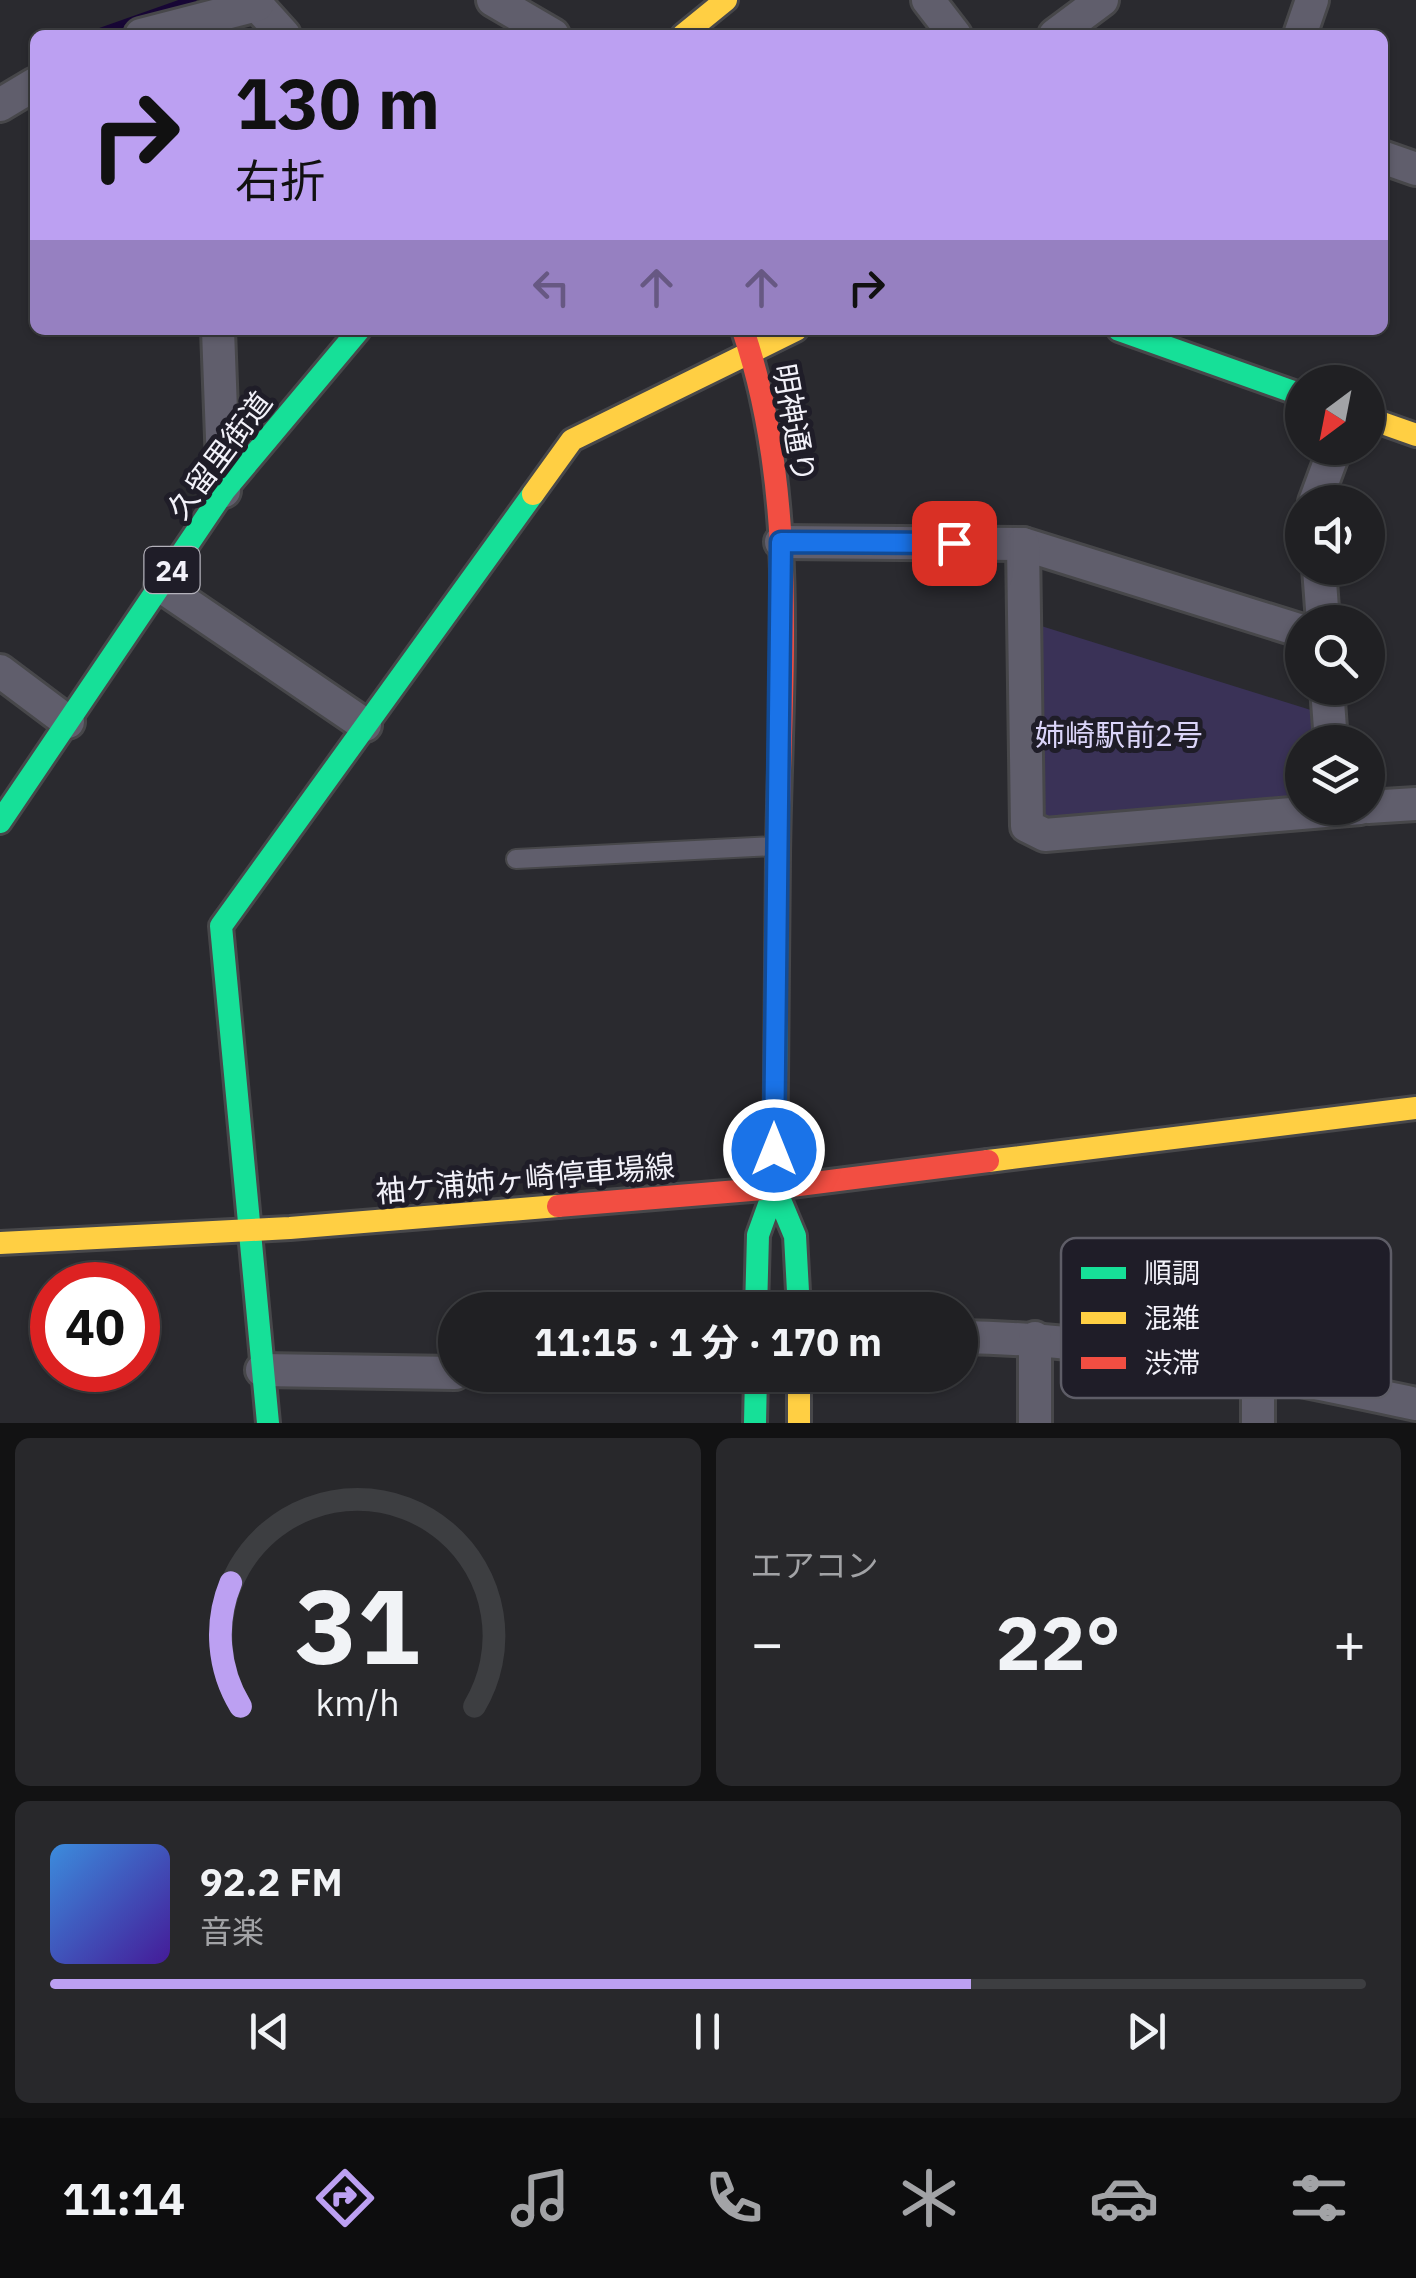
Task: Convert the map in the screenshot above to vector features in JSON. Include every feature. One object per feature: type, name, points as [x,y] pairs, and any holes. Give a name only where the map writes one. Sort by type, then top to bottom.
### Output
[{"type":"street","points":[[494,0],[545,30]]},
{"type":"street","points":[[689,30],[726,0]]},
{"type":"street","points":[[928,0],[952,30]]},
{"type":"street","points":[[1062,30],[1102,0]]},
{"type":"street","points":[[1302,30],[1312,0]]},
{"type":"street","points":[[160,30],[257,2],[280,30]]},
{"type":"street","points":[[0,104],[30,87]]},
{"type":"street","points":[[1388,159],[1416,169]]},
{"type":"street","points":[[218,335],[224,491]]},
{"type":"street","name":"久留里街道","points":[[0,822],[224,491],[355,335]]},
{"type":"street","points":[[268,1423],[221,926],[572,440],[747,340],[772,335]]},
{"type":"street","points":[[1149,335],[1191,342],[1285,388]]},
{"type":"street","name":"明神通り","points":[[747,340],[774,462],[781,542],[775,1188],[758,1235],[756,1292]]},
{"type":"street","points":[[1385,424],[1416,435]]},
{"type":"street","points":[[781,542],[1023,544],[1285,626]]},
{"type":"street","points":[[1023,544],[1027,826],[1032,832],[1045,835],[1285,814]]},
{"type":"street","points":[[162,586],[365,725]]},
{"type":"street","points":[[0,671],[68,722]]},
{"type":"street","points":[[1385,806],[1416,804]]},
{"type":"street","name":"袖ケ浦姉ヶ崎停車場線","points":[[0,1243],[248,1230],[775,1188],[1416,1108]]},
{"type":"street","name":"明神通り","points":[[775,1188],[795,1236],[798,1292]]},
{"type":"street","points":[[978,1338],[1061,1342]]},
{"type":"street","points":[[1035,1338],[1035,1423]]},
{"type":"street","points":[[262,1370],[438,1372]]},
{"type":"street","points":[[755,1423],[756,1392]]},
{"type":"street","points":[[799,1392],[800,1423]]},
{"type":"street","points":[[1388,1398],[1416,1404]]},
{"type":"lane","points":[[516,859],[777,846]]},
{"type":"green space","name":"姉崎駅前2号","points":[[1038,625],[1314,711],[1315,725],[1285,725],[1285,800],[1051,820],[1041,811]]},
{"type":"waterway","points":[[107,30],[192,0]]},
{"type":"traffic: fast","points":[[0,822],[224,491],[355,335]]},
{"type":"traffic: fast","points":[[1133,335],[1285,389]]},
{"type":"traffic: fast","points":[[268,1423],[221,926],[533,494]]},
{"type":"traffic: fast","points":[[775,1188],[778,856]]},
{"type":"traffic: fast","points":[[756,1292],[758,1235],[775,1188],[795,1236],[798,1292]]},
{"type":"traffic: fast","points":[[755,1423],[756,1392]]},
{"type":"traffic: slow","points":[[689,30],[726,0]]},
{"type":"traffic: slow","points":[[533,494],[572,440],[786,335]]},
{"type":"traffic: slow","points":[[1385,424],[1416,435]]},
{"type":"traffic: slow","points":[[988,1161],[1416,1108]]},
{"type":"traffic: slow","points":[[0,1243],[290,1228],[558,1206]]},
{"type":"traffic: slow","points":[[799,1392],[799,1423]]},
{"type":"traffic: jam","points":[[744,335],[761,394],[780,524],[783,657],[778,856]]},
{"type":"traffic: jam","points":[[558,1206],[775,1188],[988,1161]]},
{"type":"route","points":[[774,1150],[781,542],[954,543]]}]
